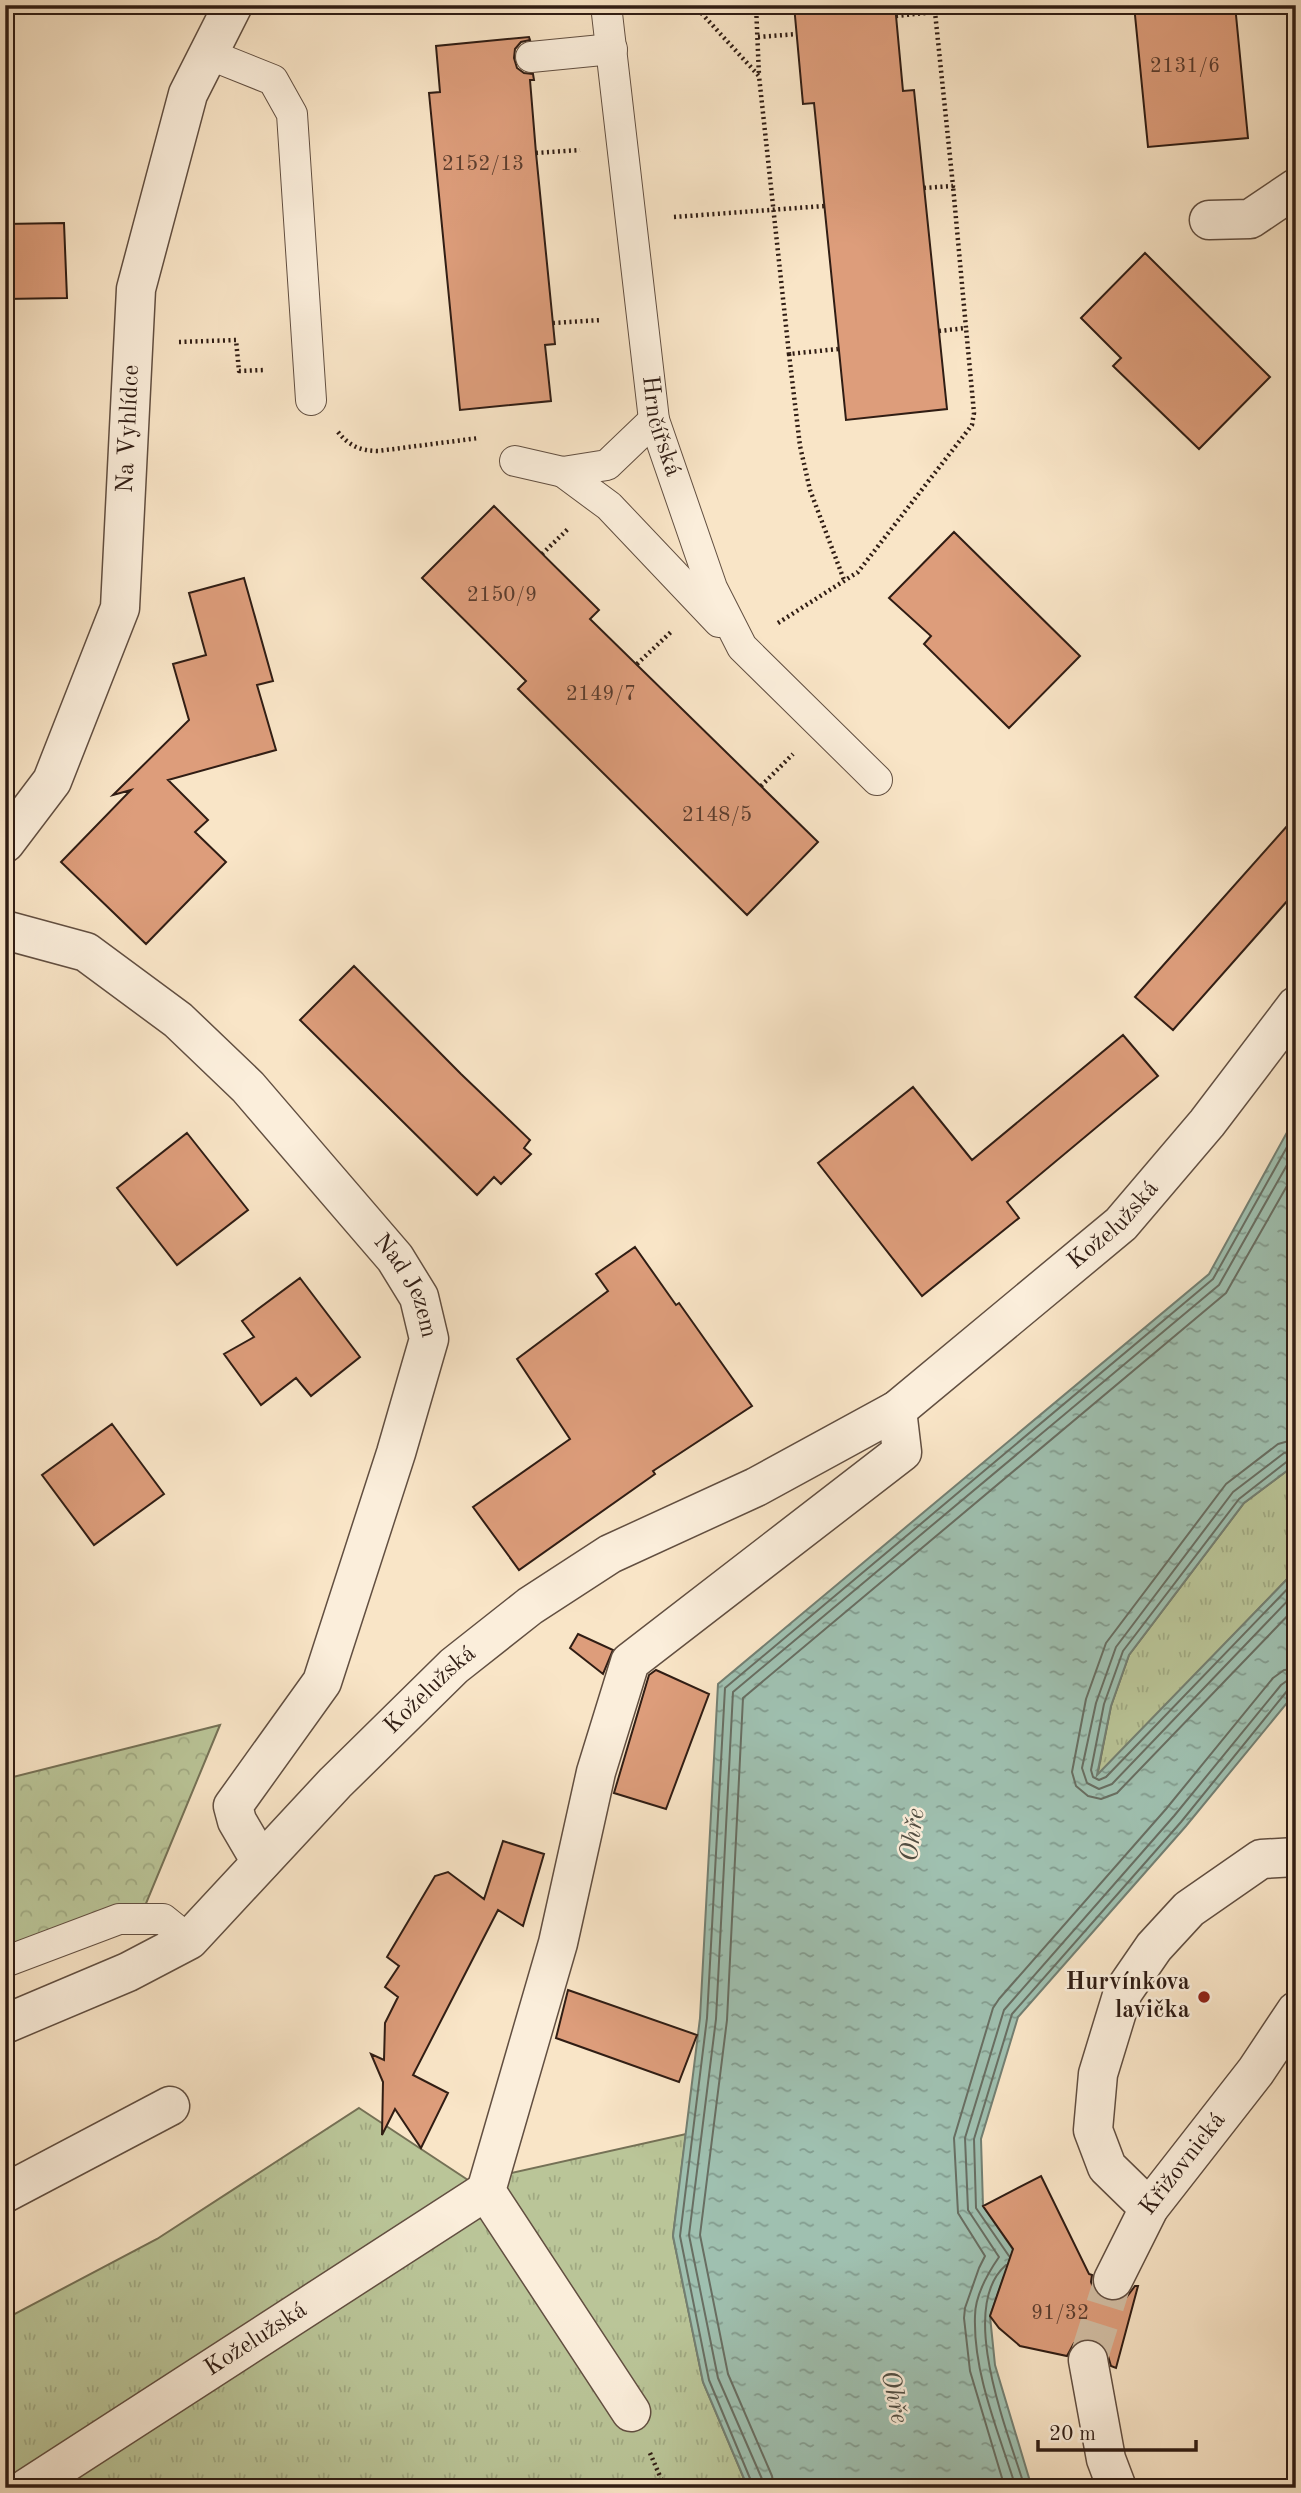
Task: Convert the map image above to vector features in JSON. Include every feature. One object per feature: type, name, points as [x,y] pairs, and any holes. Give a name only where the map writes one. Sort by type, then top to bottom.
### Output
[{"type":"street","name":"Na Vyhlídce","points":[[5,843],[52,781],[120,608],[136,289],[188,94],[233,5]]},
{"type":"street","points":[[1209,220],[1250,219],[1296,188]]},
{"type":"street","name":"Nad Jezem","points":[[5,930],[86,952],[178,1020],[257,1097],[396,1258],[419,1297],[429,1339],[396,1452],[322,1682],[233,1806],[237,1821],[261,1862]]},
{"type":"street","name":"Koželužská","points":[[5,2024],[128,1972],[188,1940],[335,1783],[454,1666],[530,1606],[610,1554],[756,1487],[897,1410],[1121,1224],[1207,1123],[1296,1006]]},
{"type":"street","points":[[631,2412],[486,2191],[558,1942],[596,1772],[630,1662],[902,1452],[897,1410]]},
{"type":"street","name":"Křižovnická","points":[[1296,1857],[1261,1859],[1189,1909],[1154,1947],[1123,1993],[1098,2074],[1093,2130],[1107,2167],[1149,2208],[1256,2071],[1296,2011]]},
{"type":"street","points":[[5,2193],[170,2106]]},
{"type":"street","name":"Koželužská","points":[[27,2488],[486,2191]]},
{"type":"street","points":[[1113,2280],[1149,2208]]},
{"type":"street","points":[[1088,2360],[1107,2459],[1117,2488]]},
{"type":"lane","name":"Hrnčířská","points":[[606,5],[654,420],[712,588],[741,645],[877,780]]},
{"type":"lane","points":[[531,57],[612,48]]},
{"type":"lane","points":[[208,54],[273,80],[292,114],[311,400]]},
{"type":"lane","points":[[563,472],[607,465],[654,420]]},
{"type":"lane","points":[[515,460],[563,472],[609,506],[741,645]]},
{"type":"lane","points":[[5,1962],[119,1919],[163,1919],[188,1940]]},
{"type":"path","points":[[694,5],[760,76]]},
{"type":"path","points":[[756,5],[773,210],[800,446],[810,490],[844,580]]},
{"type":"path","points":[[741,645],[858,572],[972,425],[974,413],[934,5]]},
{"type":"path","points":[[896,16],[935,12]]},
{"type":"path","points":[[758,37],[797,34]]},
{"type":"path","points":[[924,188],[953,186]]},
{"type":"path","points":[[632,220],[824,206]]},
{"type":"path","points":[[939,331],[966,328]]},
{"type":"path","points":[[132,344],[236,340],[239,371],[278,370],[278,393],[286,400],[320,400],[332,425],[346,442],[363,451],[488,436]]},
{"type":"path","points":[[789,354],[838,349]]},
{"type":"green space","points":[[1296,1464],[1296,1570],[1097,1777],[1111,1706],[1129,1655],[1244,1503]]},
{"type":"green space","points":[[220,1725],[140,1918],[5,1976],[5,1779]]},
{"type":"green space","points":[[359,2108],[471,2182],[686,2134],[673,2236],[703,2382],[748,2488],[5,2488],[5,2319],[157,2239]]},
{"type":"water","name":"Ohře","points":[[1296,1116],[1296,1464],[1244,1503],[1129,1655],[1111,1706],[1097,1775],[1296,1570],[1296,1692],[1186,1826],[1018,2017],[981,2139],[983,2206],[1021,2261],[1004,2276],[990,2316],[995,2365],[1032,2488],[748,2488],[703,2382],[673,2236],[700,2018],[718,1684],[1209,1274]]},
{"type":"building","points":[[794,5],[895,5],[903,91],[914,90],[947,409],[846,420],[814,103],[803,104]]},
{"type":"building","points":[[1134,5],[1235,5],[1248,138],[1148,147]]},
{"type":"building","points":[[529,37],[530,40],[521,42],[515,49],[514,58],[517,68],[524,73],[533,74],[534,80],[530,80],[555,344],[545,345],[551,401],[460,410],[429,93],[440,92],[436,46]]},
{"type":"building","points":[[64,223],[67,298],[5,299],[5,224]]},
{"type":"building","points":[[1145,253],[1270,377],[1199,449],[1113,366],[1121,358],[1081,318]]},
{"type":"building","points":[[494,506],[599,610],[590,619],[818,842],[747,915],[518,689],[526,681],[422,578]]},
{"type":"building","points":[[954,532],[1080,656],[1009,728],[924,644],[931,636],[889,598]]},
{"type":"building","points":[[244,578],[273,681],[257,685],[276,750],[168,780],[208,820],[195,832],[226,862],[146,944],[61,862],[131,790],[113,795],[189,720],[173,664],[206,655],[189,593]]},
{"type":"building","points":[[1296,816],[1296,891],[1173,1030],[1135,997]]},
{"type":"building","points":[[354,966],[530,1140],[524,1148],[531,1154],[501,1184],[494,1177],[477,1195],[300,1020]]},
{"type":"building","points":[[1123,1035],[1158,1076],[1007,1202],[1019,1218],[922,1296],[818,1163],[913,1087],[972,1160]]},
{"type":"building","points":[[187,1133],[248,1210],[177,1265],[117,1188]]},
{"type":"building","points":[[635,1247],[676,1305],[679,1303],[752,1406],[653,1471],[655,1474],[519,1570],[473,1507],[570,1439],[517,1359],[608,1291],[596,1274]]},
{"type":"building","points":[[300,1278],[360,1357],[311,1396],[296,1378],[261,1405],[224,1354],[254,1337],[242,1321]]},
{"type":"building","points":[[112,1424],[164,1494],[94,1545],[42,1475]]},
{"type":"building","points":[[578,1634],[613,1650],[603,1674],[570,1648]]},
{"type":"building","points":[[656,1670],[709,1694],[666,1809],[614,1793],[649,1675]]},
{"type":"building","points":[[503,1841],[544,1854],[523,1926],[498,1910],[413,2075],[448,2093],[421,2148],[395,2109],[382,2135],[383,2082],[371,2054],[384,2060],[385,2023],[398,1997],[385,1987],[399,1966],[387,1957],[435,1876],[448,1872],[484,1899]]},
{"type":"building","points":[[568,1990],[697,2035],[679,2082],[556,2038]]},
{"type":"building","points":[[1041,2176],[1089,2274],[1092,2275],[1091,2282],[1095,2293],[1104,2300],[1115,2302],[1126,2298],[1135,2286],[1138,2286],[1116,2368],[1111,2366],[1105,2346],[1096,2340],[1085,2338],[1074,2343],[1067,2356],[1020,2346],[999,2328],[990,2316],[1013,2249],[983,2206]]},
{"type":"tunnel","points":[[1088,2360],[1113,2280]]},
{"type":"place","name":"Hurvínkova lavička","points":[[1204,1997]]}]
